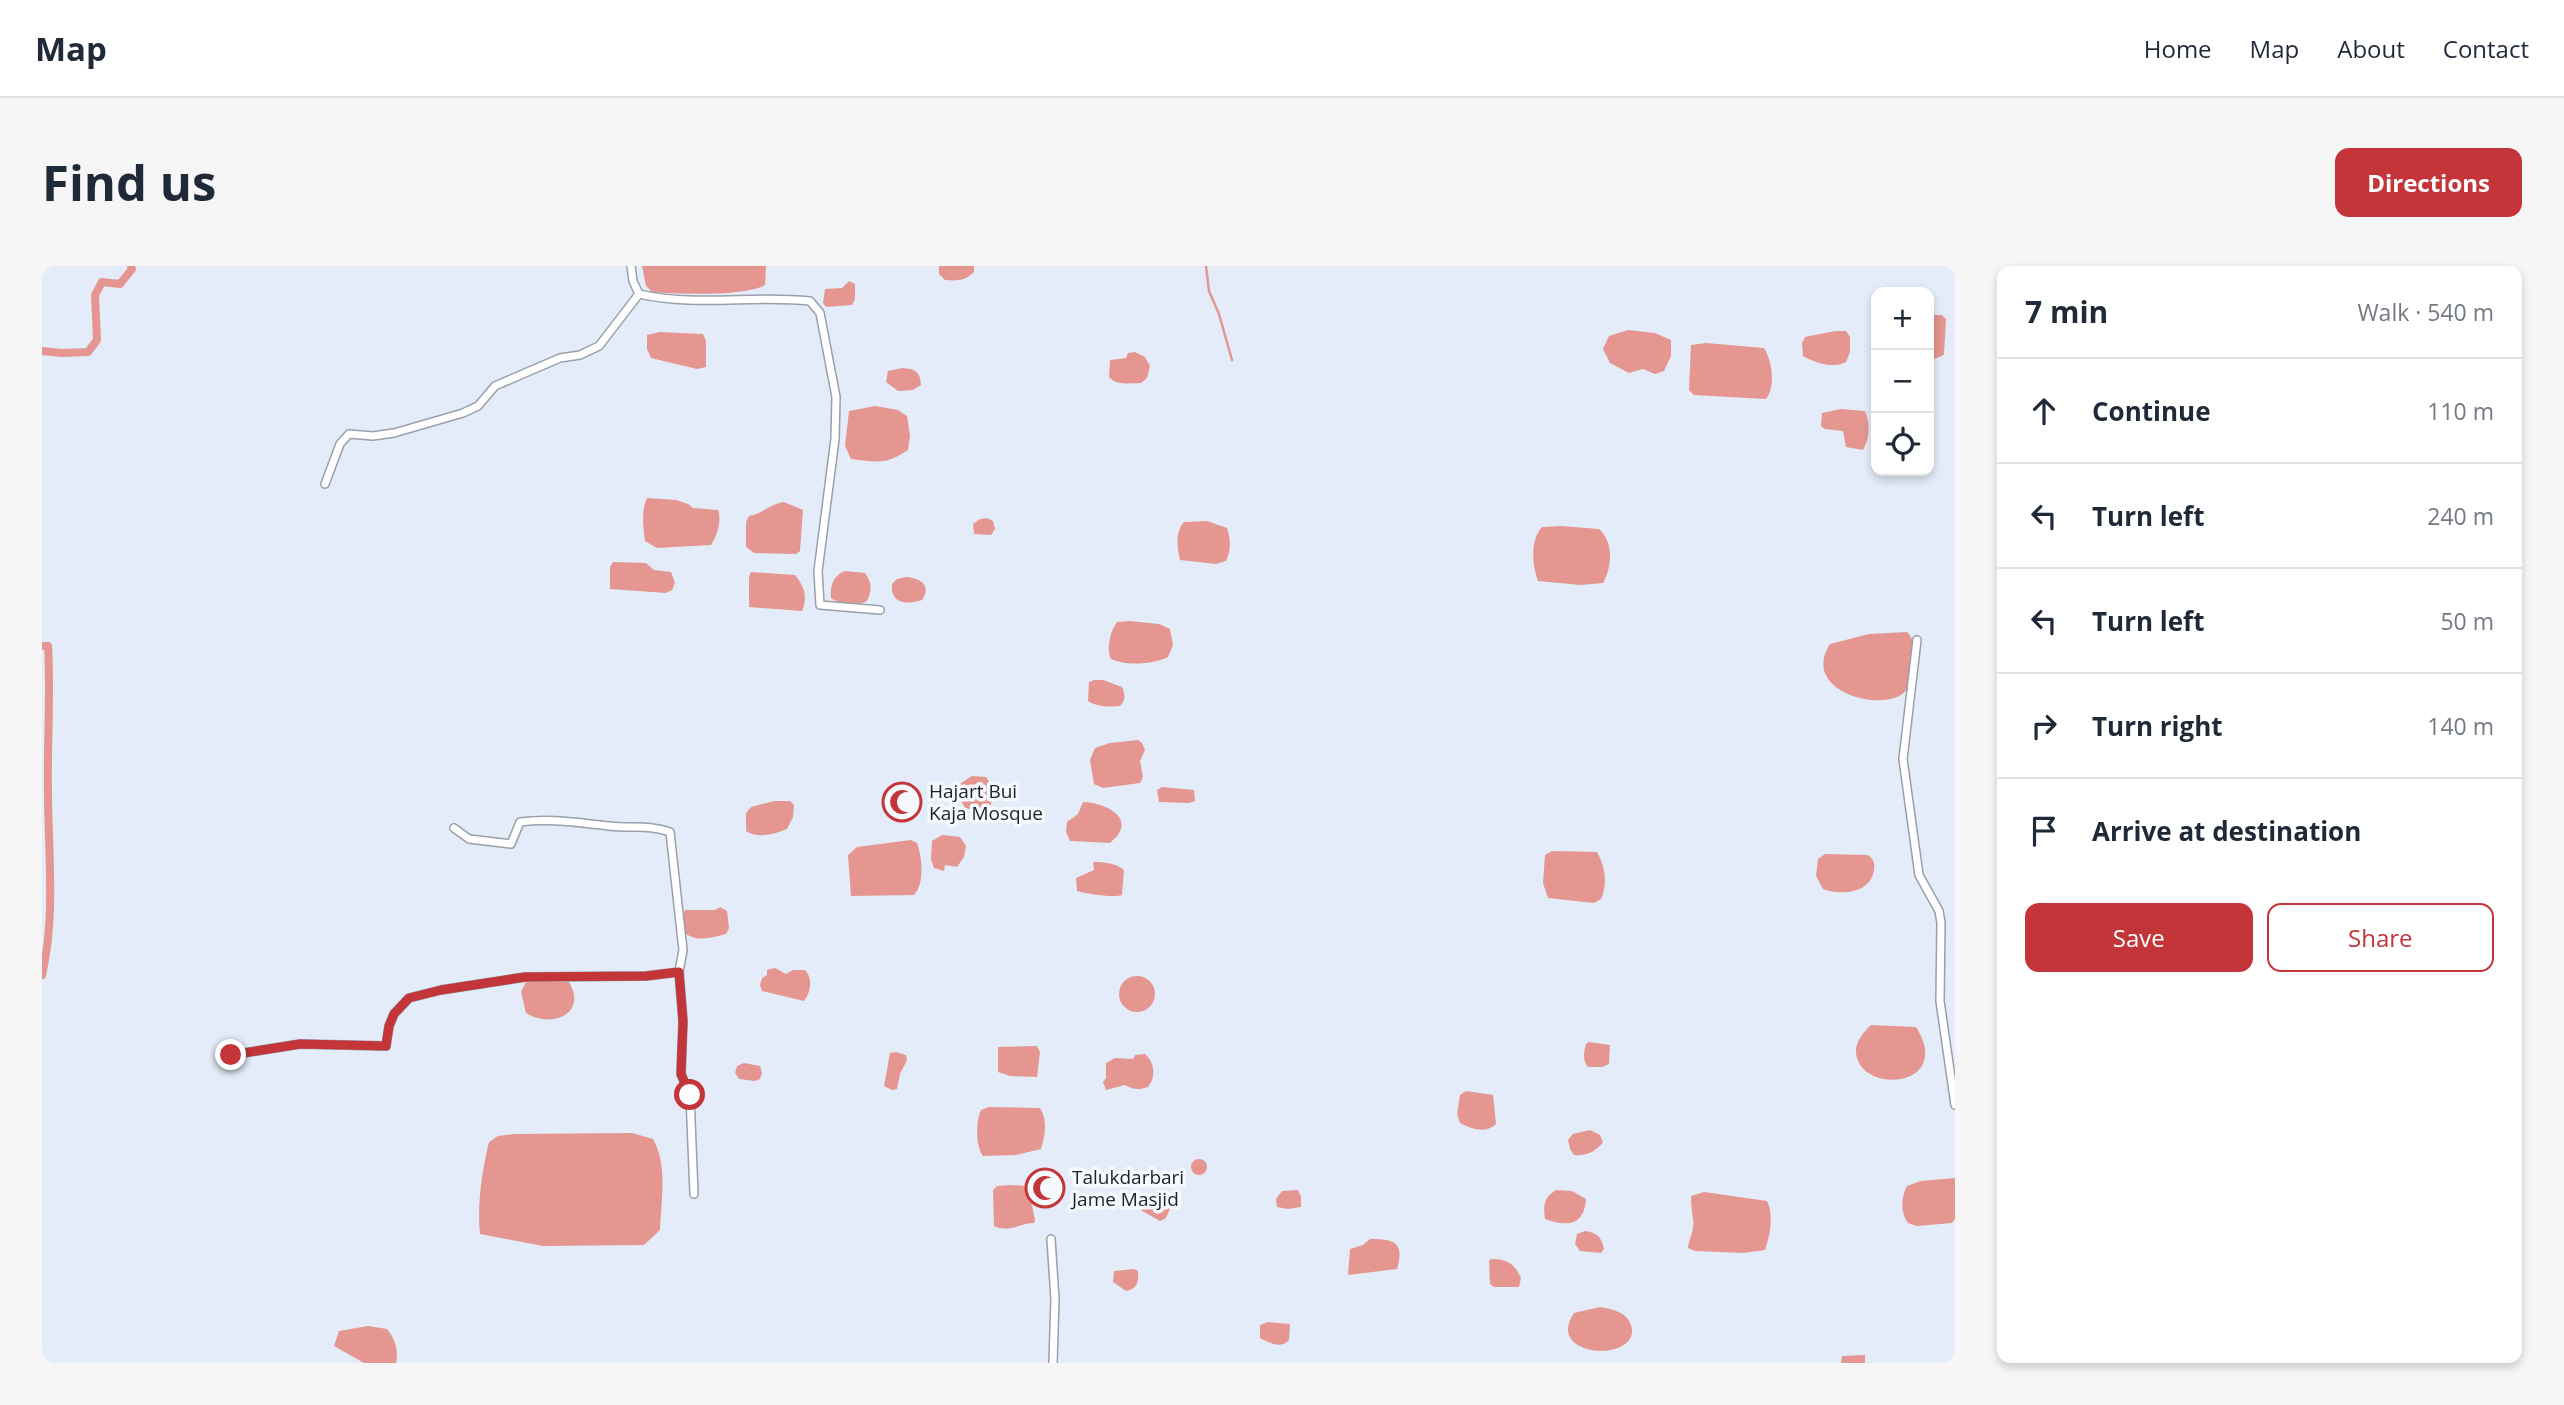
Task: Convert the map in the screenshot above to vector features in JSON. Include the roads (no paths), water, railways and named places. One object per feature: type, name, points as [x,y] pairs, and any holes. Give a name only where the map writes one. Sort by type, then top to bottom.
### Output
[{"type":"street","points":[[631,266],[633,281],[639,294]]},
{"type":"street","points":[[325,484],[340,444],[349,434],[373,436],[394,433],[478,406],[495,386],[560,358],[580,355],[599,346],[639,294]]},
{"type":"street","points":[[639,294],[692,301],[756,298],[810,301],[820,313],[836,397],[835,439],[818,571],[820,605],[842,609],[880,610]]},
{"type":"street","points":[[1917,640],[1903,759],[1920,875],[1939,911],[1941,923],[1940,1001],[1955,1105]]},
{"type":"street","points":[[454,828],[469,839],[511,844],[520,822],[545,819],[613,827],[653,826],[670,832],[683,950],[679,972],[683,1021],[681,1074],[690,1095],[694,1194]]},
{"type":"street","points":[[231,1055],[300,1044],[386,1046],[394,1014],[409,998],[441,990],[525,977],[646,976],[679,972]]},
{"type":"street","points":[[1051,1239],[1055,1299],[1053,1363]]},
{"type":"waterway","points":[[42,351],[88,352],[97,340],[95,295],[102,282],[120,284],[132,269],[131,266]]},
{"type":"waterway","points":[[1206,266],[1209,291],[1219,314],[1232,360]]},
{"type":"waterway","points":[[42,646],[48,646],[49,664],[50,883],[49,930],[42,975]]},
{"type":"place","name":"Hajart Bui Kaja Mosque","points":[[902,802]]},
{"type":"place","name":"Talukdarbari Jame Masjid","points":[[1045,1188]]}]
